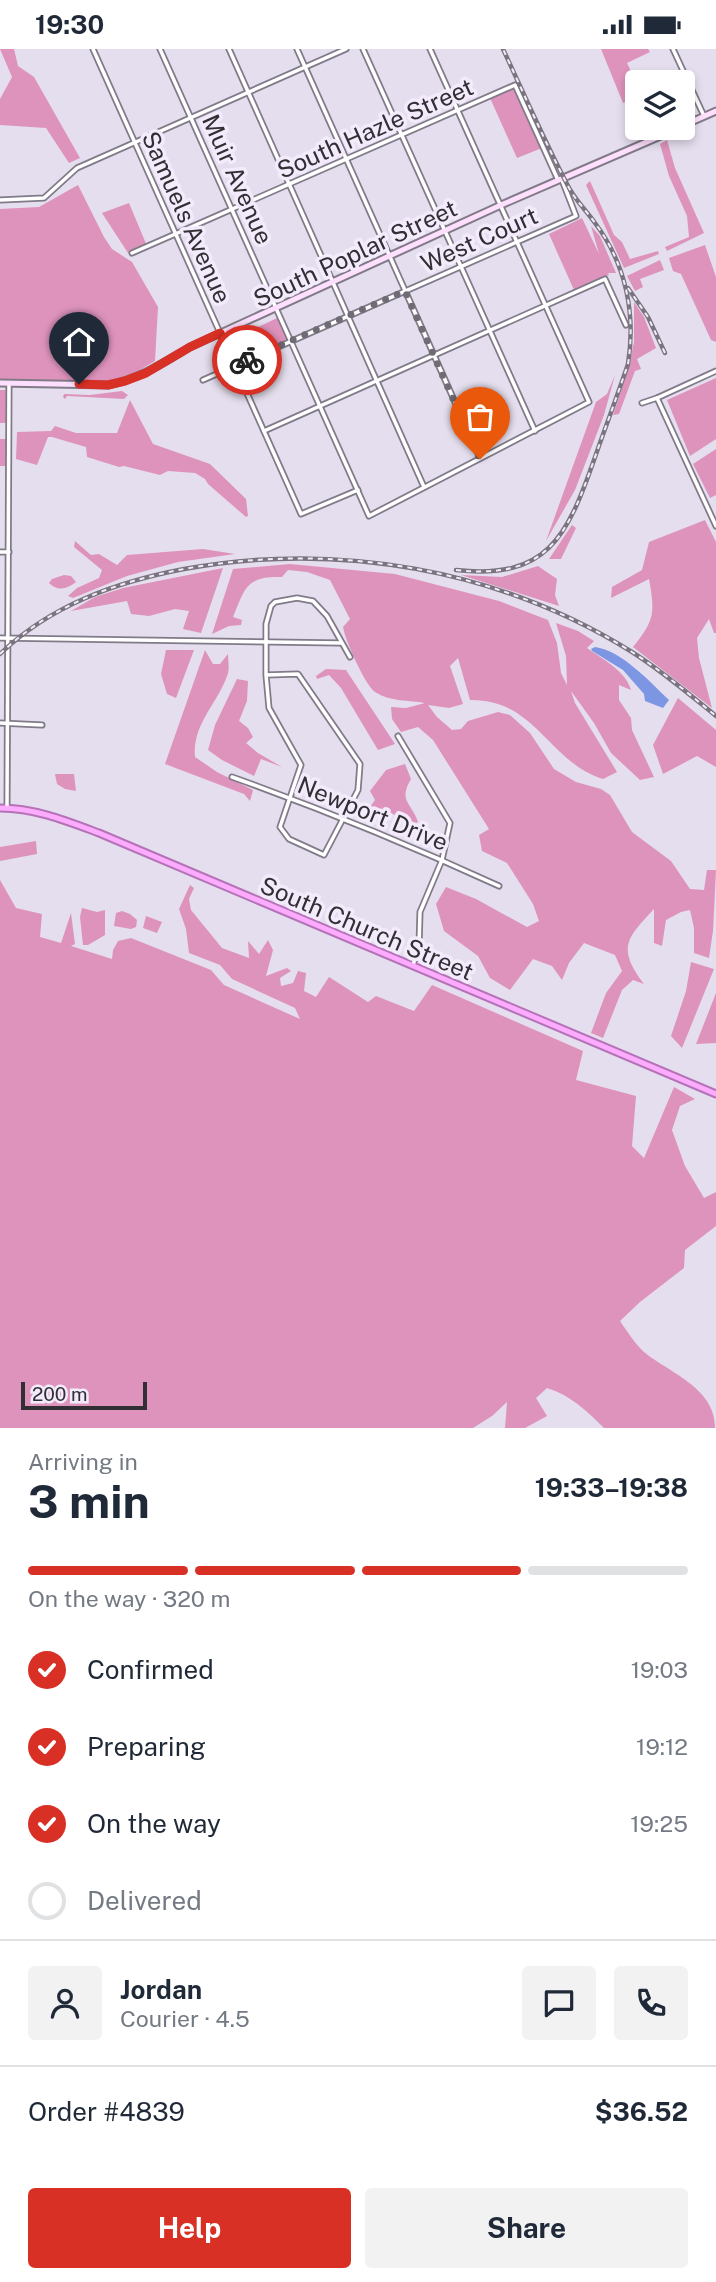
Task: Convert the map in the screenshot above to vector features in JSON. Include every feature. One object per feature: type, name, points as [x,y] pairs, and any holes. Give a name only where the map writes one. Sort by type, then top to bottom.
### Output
[{"type":"highway","name":"South Church Street","points":[[4,808],[53,816],[99,833],[716,1094]]},
{"type":"main road","name":"South Poplar Street","points":[[695,120],[716,111]]},
{"type":"main road","name":"South Poplar Street","points":[[0,383],[108,385],[125,381],[146,373],[220,333],[651,140]]},
{"type":"street","name":"Samuels Avenue","points":[[93,49],[301,514],[358,491]]},
{"type":"street","name":"Muir Avenue","points":[[160,49],[369,516],[424,487]]},
{"type":"street","points":[[229,49],[424,487],[590,402],[430,49]]},
{"type":"street","points":[[297,49],[480,459]]},
{"type":"street","points":[[0,200],[44,198],[77,168],[346,49]]},
{"type":"street","points":[[363,49],[535,431]]},
{"type":"street","points":[[673,49],[704,116]]},
{"type":"street","name":"South Hazle Street","points":[[132,253],[515,85],[560,180]]},
{"type":"street","name":"West Court","points":[[203,380],[576,216],[560,180]]},
{"type":"street","points":[[264,431],[605,279],[626,325]]},
{"type":"street","points":[[642,403],[716,371]]},
{"type":"street","points":[[4,808],[8,723],[9,383]]},
{"type":"street","points":[[657,398],[716,526]]},
{"type":"street","points":[[0,468],[9,468]]},
{"type":"street","points":[[0,552],[9,552]]},
{"type":"street","points":[[266,675],[298,674],[360,764],[358,790],[324,855],[289,839],[280,827],[301,765],[269,708],[266,675],[266,624],[271,606],[275,602],[297,598],[313,601],[320,607],[350,657]]},
{"type":"street","points":[[0,638],[341,643]]},
{"type":"street","points":[[0,723],[42,725]]},
{"type":"street","points":[[398,736],[450,823],[442,860],[423,901],[418,932],[419,946],[413,967]]},
{"type":"street","name":"Newport Drive","points":[[232,777],[289,797],[499,886]]},
{"type":"shaded area","points":[[0,49],[14,49],[18,66],[34,77],[80,158],[69,163],[46,128],[0,125],[0,99],[12,77]]},
{"type":"shaded area","points":[[601,49],[648,49],[650,52],[627,63],[630,70],[625,70],[623,103]]},
{"type":"shaded area","points":[[514,86],[542,148],[517,158],[490,98]]},
{"type":"shaded area","points":[[667,140],[675,168],[704,233],[667,251],[665,247],[689,237],[687,216],[669,176],[660,144]]},
{"type":"shaded area","points":[[590,181],[614,235],[622,242],[630,259],[658,251],[659,254],[624,268],[586,185]]},
{"type":"shaded area","points":[[78,185],[104,237],[112,249],[132,262],[158,307],[155,361],[131,375],[106,382],[0,380],[0,209],[39,207]]},
{"type":"shaded area","points":[[129,203],[147,246],[128,253],[102,213]]},
{"type":"shaded area","points":[[582,218],[599,254],[591,226],[600,236],[616,273],[608,273],[609,275],[574,290],[549,234]]},
{"type":"shaded area","points":[[705,245],[716,277],[716,342],[711,340],[681,274],[673,271],[669,258]]},
{"type":"shaded area","points":[[660,260],[664,270],[640,279],[643,287],[635,291],[627,276]]},
{"type":"shaded area","points":[[634,302],[644,317],[656,348],[637,359],[641,369],[635,371],[619,414],[613,415],[634,342]]},
{"type":"shaded area","points":[[279,317],[291,343],[242,366],[231,340]]},
{"type":"shaded area","points":[[615,375],[604,415],[575,490],[546,541],[596,402],[607,394]]},
{"type":"shaded area","points":[[716,378],[716,439],[690,456],[667,400]]},
{"type":"shaded area","points":[[0,390],[8,390],[8,423],[0,423]]},
{"type":"shaded area","points":[[122,391],[128,395],[124,399],[63,397],[64,394],[90,395]]},
{"type":"shaded area","points":[[130,400],[153,444],[210,464],[246,499],[248,516],[195,473],[168,471],[160,475],[119,467],[87,457],[86,447],[52,437],[48,437],[37,465],[16,459],[17,432],[51,431],[55,426],[76,433],[117,433]]},
{"type":"shaded area","points":[[0,439],[7,439],[7,466],[0,466]]},
{"type":"shaded area","points":[[716,449],[716,495],[710,498],[693,464]]},
{"type":"shaded area","points":[[705,520],[716,542],[716,633],[709,619],[697,638],[699,658],[712,708],[633,647],[646,630],[652,616],[649,579],[611,598],[612,587],[642,570],[649,542]]},
{"type":"shaded area","points":[[572,525],[576,528],[561,559],[549,559]]},
{"type":"shaded area","points":[[75,541],[91,555],[99,554],[117,565],[127,555],[203,549],[235,554],[178,562],[127,576],[73,598],[68,596],[77,588],[99,578],[102,570],[74,547]]},
{"type":"shaded area","points":[[290,564],[395,574],[499,601],[548,620],[557,643],[561,673],[567,685],[566,656],[556,623],[578,631],[594,641],[587,648],[613,666],[628,683],[631,690],[619,685],[619,700],[631,718],[632,730],[654,777],[640,780],[611,753],[571,691],[575,703],[617,772],[603,779],[584,771],[568,759],[527,720],[511,710],[492,702],[470,700],[458,658],[450,666],[463,704],[449,708],[428,705],[452,730],[461,729],[468,721],[498,712],[510,715],[530,733],[554,769],[576,782],[601,789],[610,795],[632,832],[671,861],[690,889],[704,890],[707,870],[716,870],[709,958],[694,953],[694,928],[690,910],[666,920],[662,946],[654,943],[654,909],[631,936],[628,944],[630,961],[644,984],[633,980],[622,990],[603,1038],[591,1033],[606,993],[622,971],[615,955],[584,943],[569,963],[562,980],[552,966],[533,959],[510,990],[490,978],[478,956],[444,931],[436,904],[446,887],[476,899],[527,927],[539,921],[533,904],[507,863],[482,851],[479,835],[489,829],[433,740],[418,727],[401,732],[392,719],[391,707],[406,708],[425,703],[381,695],[366,681],[343,627],[350,619],[330,580],[307,572],[288,570],[282,577],[270,577],[254,582],[244,591],[233,617],[242,620],[241,625],[229,626],[212,634],[233,569]]},
{"type":"shaded area","points":[[538,566],[557,579],[555,595],[559,606],[461,575],[502,577]]},
{"type":"shaded area","points":[[223,568],[201,633],[183,629],[189,611],[175,609],[149,616],[131,614],[127,601],[71,611],[95,597],[123,588]]},
{"type":"shaded area","points":[[71,576],[76,582],[62,589],[49,583],[52,579]]},
{"type":"shaded area","points":[[166,650],[194,650],[176,698],[167,694],[161,674]]},
{"type":"shaded area","points":[[205,650],[213,664],[220,664],[228,654],[228,671],[197,735],[195,757],[217,772],[253,790],[250,801],[244,794],[165,764]]},
{"type":"shaded area","points":[[326,669],[346,670],[395,744],[378,750],[341,688],[329,675],[317,679],[316,676]]},
{"type":"shaded area","points":[[237,679],[248,681],[247,701],[239,721],[248,728],[253,737],[246,743],[282,767],[261,759],[254,776],[208,750],[215,725]]},
{"type":"shaded area","points":[[678,698],[716,730],[716,767],[697,756],[663,774],[653,745]]},
{"type":"shaded area","points":[[405,764],[411,779],[406,797],[418,822],[412,825],[408,838],[407,821],[387,811],[370,807],[375,800],[370,791],[386,770]]},
{"type":"shaded area","points":[[55,774],[74,774],[76,791],[57,784]]},
{"type":"shaded area","points":[[36,841],[37,854],[0,861],[0,847]]},
{"type":"shaded area","points":[[0,880],[16,908],[42,914],[40,937],[61,943],[71,913],[75,944],[71,946],[112,959],[118,941],[131,938],[211,970],[224,985],[300,1019],[295,1008],[232,979],[220,965],[189,953],[186,929],[179,909],[190,885],[194,888],[189,899],[191,910],[222,948],[249,958],[248,941],[259,954],[268,940],[273,950],[266,976],[287,968],[291,971],[280,978],[281,986],[293,983],[298,971],[306,973],[304,991],[316,997],[329,977],[368,1002],[376,996],[414,1011],[432,985],[583,1051],[576,1080],[636,1096],[632,1146],[644,1158],[674,1087],[695,1099],[680,1106],[672,1130],[685,1166],[704,1198],[716,1192],[716,1226],[685,1250],[684,1268],[620,1321],[644,1352],[689,1383],[708,1402],[715,1428],[604,1428],[571,1399],[547,1388],[536,1398],[547,1416],[525,1428],[505,1428],[507,1402],[473,1428],[0,1428]]},
{"type":"shaded area","points":[[82,908],[97,912],[105,910],[105,935],[88,945],[83,945],[80,917]]},
{"type":"shaded area","points":[[122,911],[137,920],[136,927],[131,929],[114,926],[116,913]]},
{"type":"shaded area","points":[[146,916],[162,922],[157,933],[143,928]]},
{"type":"shaded area","points":[[691,962],[714,969],[682,1048],[671,1036],[686,991]]},
{"type":"shaded area","points":[[716,993],[716,1043],[696,1044]]},
{"type":"water","points":[[595,647],[615,654],[644,676],[669,700],[663,708],[645,701],[644,694],[623,670],[592,651]]},
{"type":"railway","points":[[456,570],[487,571],[512,568],[533,560],[549,548],[574,511],[584,487],[628,364],[630,345],[631,327],[626,290],[614,255],[606,239],[570,189],[503,49]]},
{"type":"railway","points":[[628,288],[648,317],[665,353]]},
{"type":"railway","points":[[0,654],[20,637],[63,609],[109,589],[159,574],[242,561],[300,558],[358,561],[416,569],[472,582],[528,600],[581,623],[632,652],[716,716]]},
{"type":"way so far","points":[[247,360],[405,291],[480,459]]},
{"type":"route","points":[[79,384],[108,385],[125,381],[146,373],[220,333],[235,366],[247,360]]}]
